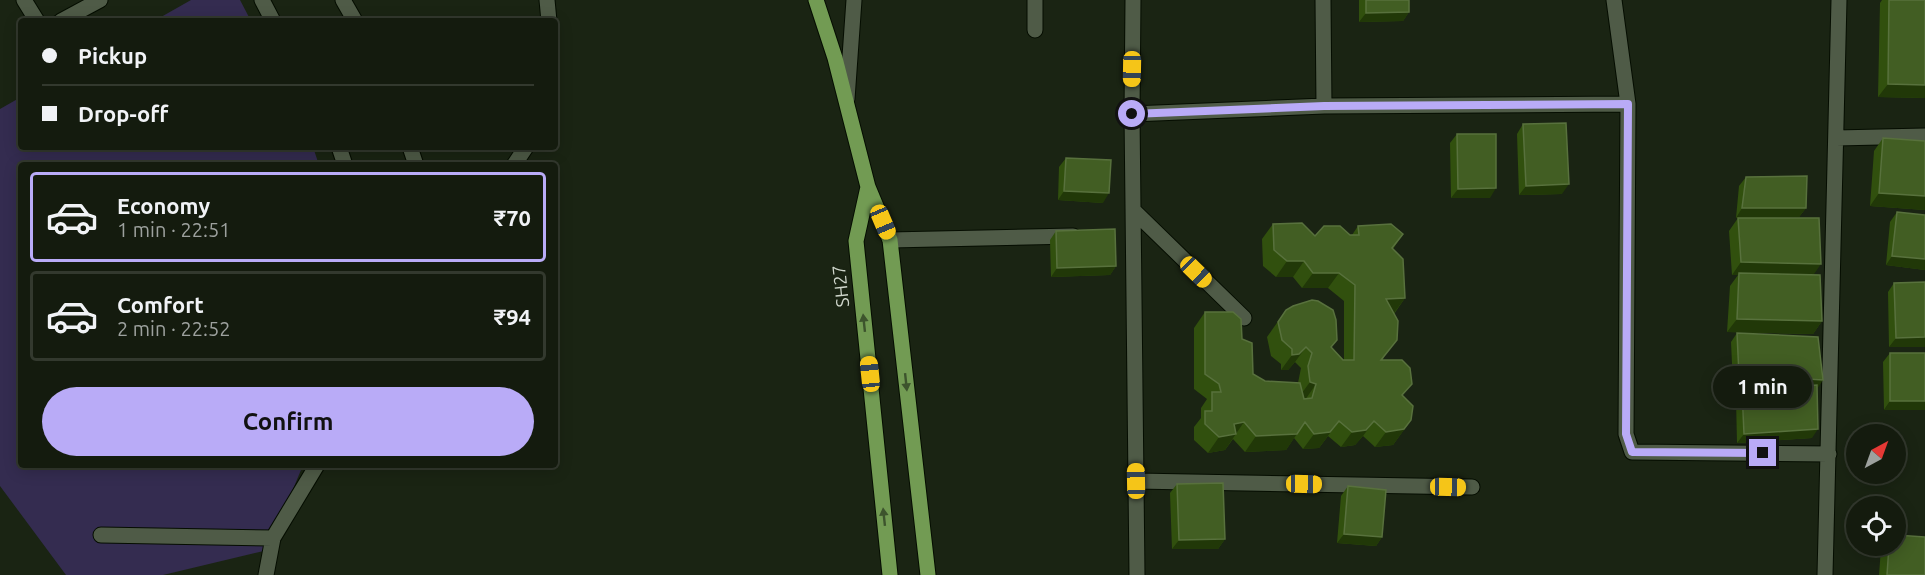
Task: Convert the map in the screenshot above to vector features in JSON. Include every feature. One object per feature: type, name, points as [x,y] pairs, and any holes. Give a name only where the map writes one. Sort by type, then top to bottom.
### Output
[{"type":"main road","name":"SH27","points":[[816,0],[835,58],[868,188],[856,241],[891,575]]},
{"type":"main road","points":[[868,188],[890,240],[928,575]]},
{"type":"street","points":[[24,0],[35,18]]},
{"type":"street","points":[[67,18],[100,0]]},
{"type":"street","points":[[262,0],[271,18]]},
{"type":"street","points":[[343,0],[353,18]]},
{"type":"street","points":[[547,0],[549,18]]},
{"type":"street","points":[[846,103],[854,0]]},
{"type":"street","points":[[1035,0],[1035,30]]},
{"type":"street","points":[[1133,0],[1133,210],[1127,235],[1137,575]]},
{"type":"street","points":[[1323,0],[1324,106]]},
{"type":"street","points":[[1614,0],[1628,104],[1626,434],[1632,452],[1829,454]]},
{"type":"street","points":[[1825,575],[1839,0]]},
{"type":"street","points":[[1132,114],[1324,106],[1628,104]]},
{"type":"street","points":[[1836,138],[1925,136]]},
{"type":"street","points":[[1133,210],[1244,318]]},
{"type":"street","points":[[890,240],[1087,236]]},
{"type":"street","points":[[266,575],[273,538],[315,468]]},
{"type":"street","points":[[1136,481],[1472,487]]},
{"type":"street","points":[[101,535],[273,538]]},
{"type":"shaded area","points":[[191,0],[240,0],[249,18],[159,18]]},
{"type":"shaded area","points":[[18,99],[18,150],[314,150],[318,162],[18,162],[18,468],[302,468],[268,550],[163,575],[66,575],[0,486],[0,109]]},
{"type":"building","points":[[1366,0],[1409,0],[1409,12],[1366,13]]},
{"type":"building","points":[[1889,0],[1925,0],[1925,85],[1888,84]]},
{"type":"building","points":[[1566,123],[1569,184],[1526,186],[1523,124]]},
{"type":"building","points":[[1457,134],[1496,134],[1496,188],[1458,189]]},
{"type":"building","points":[[1883,138],[1925,141],[1925,196],[1879,193]]},
{"type":"building","points":[[1066,158],[1111,160],[1109,193],[1064,191]]},
{"type":"building","points":[[1807,176],[1806,208],[1742,208],[1746,177]]},
{"type":"building","points":[[1897,212],[1925,215],[1925,259],[1892,256]]},
{"type":"building","points":[[1738,218],[1819,218],[1821,264],[1741,262]]},
{"type":"building","points":[[1302,223],[1315,236],[1324,226],[1340,226],[1350,235],[1359,235],[1358,226],[1391,224],[1403,234],[1392,248],[1403,259],[1405,298],[1386,299],[1398,321],[1397,340],[1381,360],[1402,360],[1410,368],[1412,384],[1402,395],[1413,406],[1411,420],[1404,429],[1386,432],[1374,421],[1366,430],[1352,432],[1339,421],[1330,432],[1314,434],[1305,422],[1297,434],[1256,436],[1244,422],[1234,424],[1236,434],[1219,437],[1205,424],[1205,411],[1212,411],[1212,392],[1221,392],[1219,384],[1205,374],[1205,312],[1233,312],[1241,319],[1242,339],[1252,343],[1253,374],[1265,381],[1300,383],[1304,399],[1312,398],[1316,384],[1310,382],[1308,366],[1312,353],[1306,347],[1299,354],[1292,355],[1292,349],[1282,340],[1278,322],[1286,310],[1312,300],[1333,310],[1337,340],[1331,347],[1343,360],[1354,360],[1355,285],[1339,273],[1313,273],[1304,261],[1287,261],[1274,250],[1273,224]]},
{"type":"building","points":[[1115,229],[1116,266],[1057,268],[1056,231]]},
{"type":"building","points":[[1739,273],[1820,275],[1822,321],[1737,319]]},
{"type":"building","points":[[1925,282],[1925,337],[1896,338],[1894,283]]},
{"type":"building","points":[[1737,333],[1818,337],[1823,380],[1739,375]]},
{"type":"building","points":[[1890,353],[1925,353],[1925,401],[1890,401]]},
{"type":"building","points":[[1817,385],[1818,429],[1744,434],[1742,390]]},
{"type":"building","points":[[1223,483],[1225,539],[1179,540],[1177,484]]},
{"type":"building","points":[[1348,486],[1386,490],[1382,537],[1344,534]]},
{"type":"building","points":[[1906,536],[1925,537],[1925,575],[1887,575],[1888,556],[1906,556]]},
{"type":"route","points":[[1132,114],[1324,106],[1628,104],[1626,434],[1632,452],[1763,453]]}]
